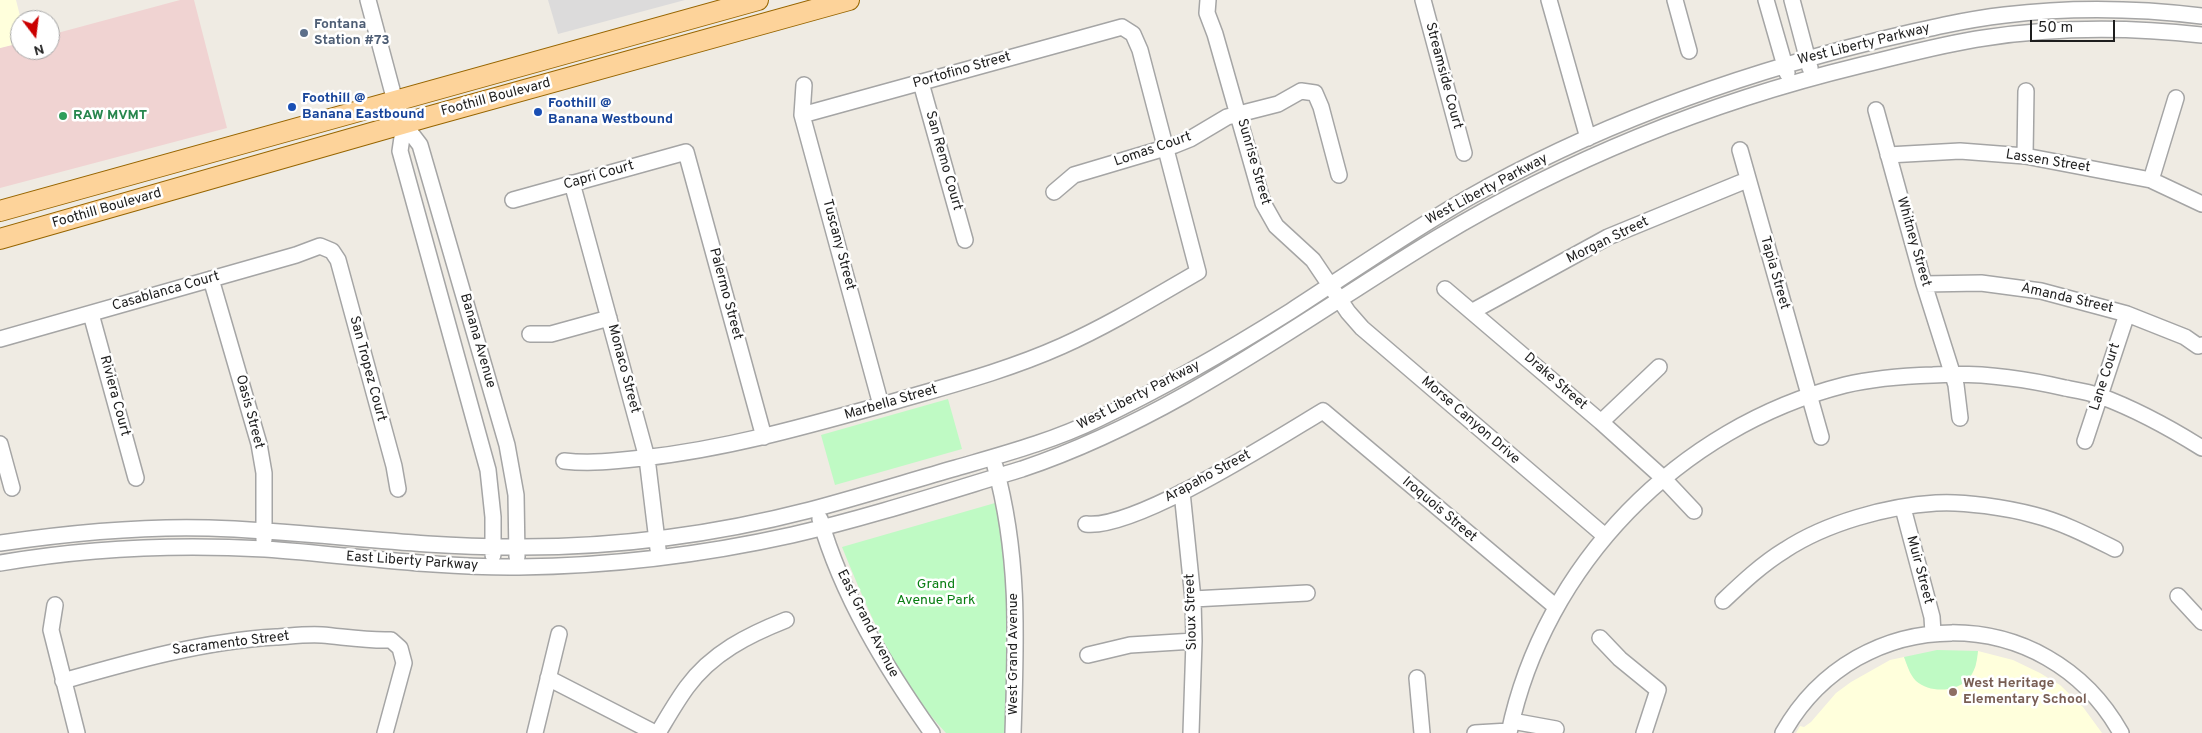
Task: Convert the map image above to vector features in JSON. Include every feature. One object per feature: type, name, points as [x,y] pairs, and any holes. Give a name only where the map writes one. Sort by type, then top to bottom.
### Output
[{"type":"main road","name":"Foothill Boulevard","points":[[0,211],[758,0]]},
{"type":"main road","name":"Foothill Boulevard","points":[[0,239],[849,0]]},
{"type":"street","name":"Banana Avenue","points":[[368,0],[395,101],[404,124],[420,145],[507,445],[516,495],[517,567]]},
{"type":"street","name":"Sunrise Street","points":[[1208,0],[1207,13],[1239,114],[1263,203],[1276,226],[1313,260],[1341,301]]},
{"type":"street","name":"Streamside Court","points":[[1422,0],[1464,153]]},
{"type":"street","points":[[1549,0],[1588,138]]},
{"type":"street","points":[[1675,0],[1689,51]]},
{"type":"street","points":[[1766,0],[1790,83]]},
{"type":"street","points":[[1792,0],[1813,77]]},
{"type":"street","points":[[2061,5],[2063,30]]},
{"type":"street","name":"West Liberty Parkway","points":[[817,508],[993,458],[1093,422],[1218,356],[1375,254],[1510,175],[1588,138],[1696,94],[1785,65],[1904,34],[1976,19],[2061,5],[2202,16]]},
{"type":"street","name":"Portofino Street","points":[[802,115],[1122,27],[1133,34],[1140,50],[1165,148]]},
{"type":"street","name":"West Liberty Parkway","points":[[822,527],[998,477],[1077,449],[1161,409],[1239,364],[1438,238],[1548,178],[1658,129],[1790,83],[1946,45],[2011,34],[2063,30],[2139,30],[2202,35]]},
{"type":"street","name":"San Remo Court","points":[[921,83],[966,240]]},
{"type":"street","name":"Tuscany Street","points":[[804,85],[802,115],[881,405]]},
{"type":"street","name":"Lomas Court","points":[[1054,192],[1074,175],[1190,139],[1227,117],[1278,104],[1301,91],[1315,93],[1321,107],[1339,174]]},
{"type":"street","points":[[2025,156],[2026,91]]},
{"type":"street","points":[[2151,180],[2176,98]]},
{"type":"street","name":"Whitney Street","points":[[1876,110],[1924,284],[1956,385],[1960,418]]},
{"type":"street","name":"Banana Avenue","points":[[404,124],[400,151],[488,470],[493,517],[493,567]]},
{"type":"street","name":"Marbella Street","points":[[564,461],[587,464],[647,458],[711,449],[764,437],[975,379],[1020,364],[1105,325],[1198,272],[1165,148]]},
{"type":"street","name":"Tapia Street","points":[[1740,150],[1821,437]]},
{"type":"street","name":"Lassen Street","points":[[1888,155],[1960,151],[2025,156],[2151,180],[2202,204]]},
{"type":"street","name":"Capri Court","points":[[513,200],[686,152]]},
{"type":"street","name":"Palermo Street","points":[[686,152],[764,437]]},
{"type":"street","name":"Morgan Street","points":[[1473,311],[1608,238],[1747,180]]},
{"type":"street","name":"Monaco Street","points":[[572,184],[647,458],[659,558]]},
{"type":"street","name":"Casablanca Court","points":[[0,339],[212,279],[320,246],[332,251]]},
{"type":"street","name":"San Tropez Court","points":[[332,251],[338,260],[394,466],[398,489]]},
{"type":"street","name":"Oasis Street","points":[[212,279],[259,444],[264,474],[264,549]]},
{"type":"street","name":"Amanda Street","points":[[1924,284],[1981,282],[2041,291],[2127,314],[2185,337],[2198,346],[2202,345]]},
{"type":"street","name":"Drake Street","points":[[1445,288],[1601,422],[1662,477],[1694,511]]},
{"type":"street","name":"Morse Canyon Drive","points":[[1341,301],[1362,328],[1605,536]]},
{"type":"street","name":"Riviera Court","points":[[91,314],[136,478]]},
{"type":"street","name":"Lane Court","points":[[2085,441],[2127,314]]},
{"type":"street","points":[[530,334],[550,334],[609,318]]},
{"type":"street","points":[[1601,422],[1659,367]]},
{"type":"street","points":[[1510,728],[1530,663],[1556,607],[1579,570],[1605,536],[1662,477],[1696,453],[1743,424],[1808,396],[1847,385],[1887,378],[1951,374],[2029,380],[2099,396],[2172,429],[2202,448]]},
{"type":"street","name":"Arapaho Street","points":[[1086,524],[1096,525],[1110,522],[1150,507],[1182,492],[1252,454],[1323,411]]},
{"type":"street","name":"Iroquois Street","points":[[1323,411],[1556,607]]},
{"type":"street","points":[[0,444],[12,488]]},
{"type":"street","name":"West Grand Avenue","points":[[993,458],[1008,526],[1016,597],[1017,626],[1013,733]]},
{"type":"street","name":"Sioux Street","points":[[1182,492],[1194,641],[1191,733]]},
{"type":"street","points":[[1723,601],[1752,575],[1785,550],[1812,536],[1865,516],[1937,503],[1972,504],[2035,515],[2085,534],[2115,549]]},
{"type":"street","name":"East Liberty Parkway","points":[[0,543],[68,534],[134,529],[207,528],[265,530],[387,541],[518,548],[609,544],[657,538],[715,530],[817,508]]},
{"type":"street","name":"East Grand Avenue","points":[[817,508],[822,527],[849,594],[872,639],[932,733]]},
{"type":"street","name":"Muir Street","points":[[1903,508],[1932,617],[1933,633]]},
{"type":"street","name":"East Liberty Parkway","points":[[0,563],[61,555],[134,549],[264,549],[454,566],[517,567],[591,564],[659,558],[728,548],[822,527]]},
{"type":"street","points":[[1192,599],[1307,593]]},
{"type":"street","points":[[2178,596],[2202,622]]},
{"type":"street","points":[[55,605],[50,630],[77,733]]},
{"type":"street","points":[[548,678],[656,733],[688,686],[707,664],[732,645],[757,631],[786,620]]},
{"type":"street","points":[[1783,733],[1816,688],[1845,664],[1883,645],[1933,633],[1980,635],[2019,644],[2048,658],[2073,675],[2099,701],[2121,733]]},
{"type":"street","points":[[535,733],[559,634]]},
{"type":"street","name":"Sacramento Street","points":[[64,681],[169,652],[274,637],[320,635],[391,640],[400,648],[404,662],[385,733]]},
{"type":"street","points":[[1600,638],[1620,658],[1658,690],[1644,733]]},
{"type":"street","points":[[1088,655],[1130,645],[1194,641]]},
{"type":"street","points":[[1417,678],[1422,733]]},
{"type":"street","points":[[1475,733],[1510,728],[1556,729]]},
{"type":"shaded area","points":[[0,0],[16,0],[18,10],[10,10],[10,46],[0,48]]},
{"type":"shaded area","points":[[180,0],[194,0],[227,128],[0,188],[0,48],[10,46],[10,60],[60,60],[60,32]]},
{"type":"shaded area","points":[[548,0],[685,0],[558,34]]},
{"type":"shaded area","name":"West Heritage Elementary School","points":[[1978,651],[2013,660],[2060,685],[2083,707],[2102,733],[1796,733],[1800,726],[1804,727],[1811,722],[1836,693],[1851,682],[1890,660],[1904,657],[1910,672],[1975,668]]},
{"type":"green space","points":[[948,399],[962,449],[835,485],[821,435]]},
{"type":"green space","name":"Grand Avenue Park","points":[[995,503],[1001,533],[1009,627],[1005,733],[946,733],[929,713],[899,669],[874,621],[842,547]]},
{"type":"green space","points":[[1937,650],[1978,651],[1975,668],[1970,677],[1959,686],[1944,690],[1929,688],[1916,681],[1910,673],[1904,657]]},
{"type":"place","name":"Fontana Station #73","points":[[304,33]]},
{"type":"place","name":"Foothill @ Banana Eastbound","points":[[292,107]]},
{"type":"place","name":"Foothill @ Banana Westbound","points":[[538,112]]},
{"type":"place","name":"RAW MVMT","points":[[63,116]]},
{"type":"place","name":"West Heritage Elementary School","points":[[1953,692]]}]
